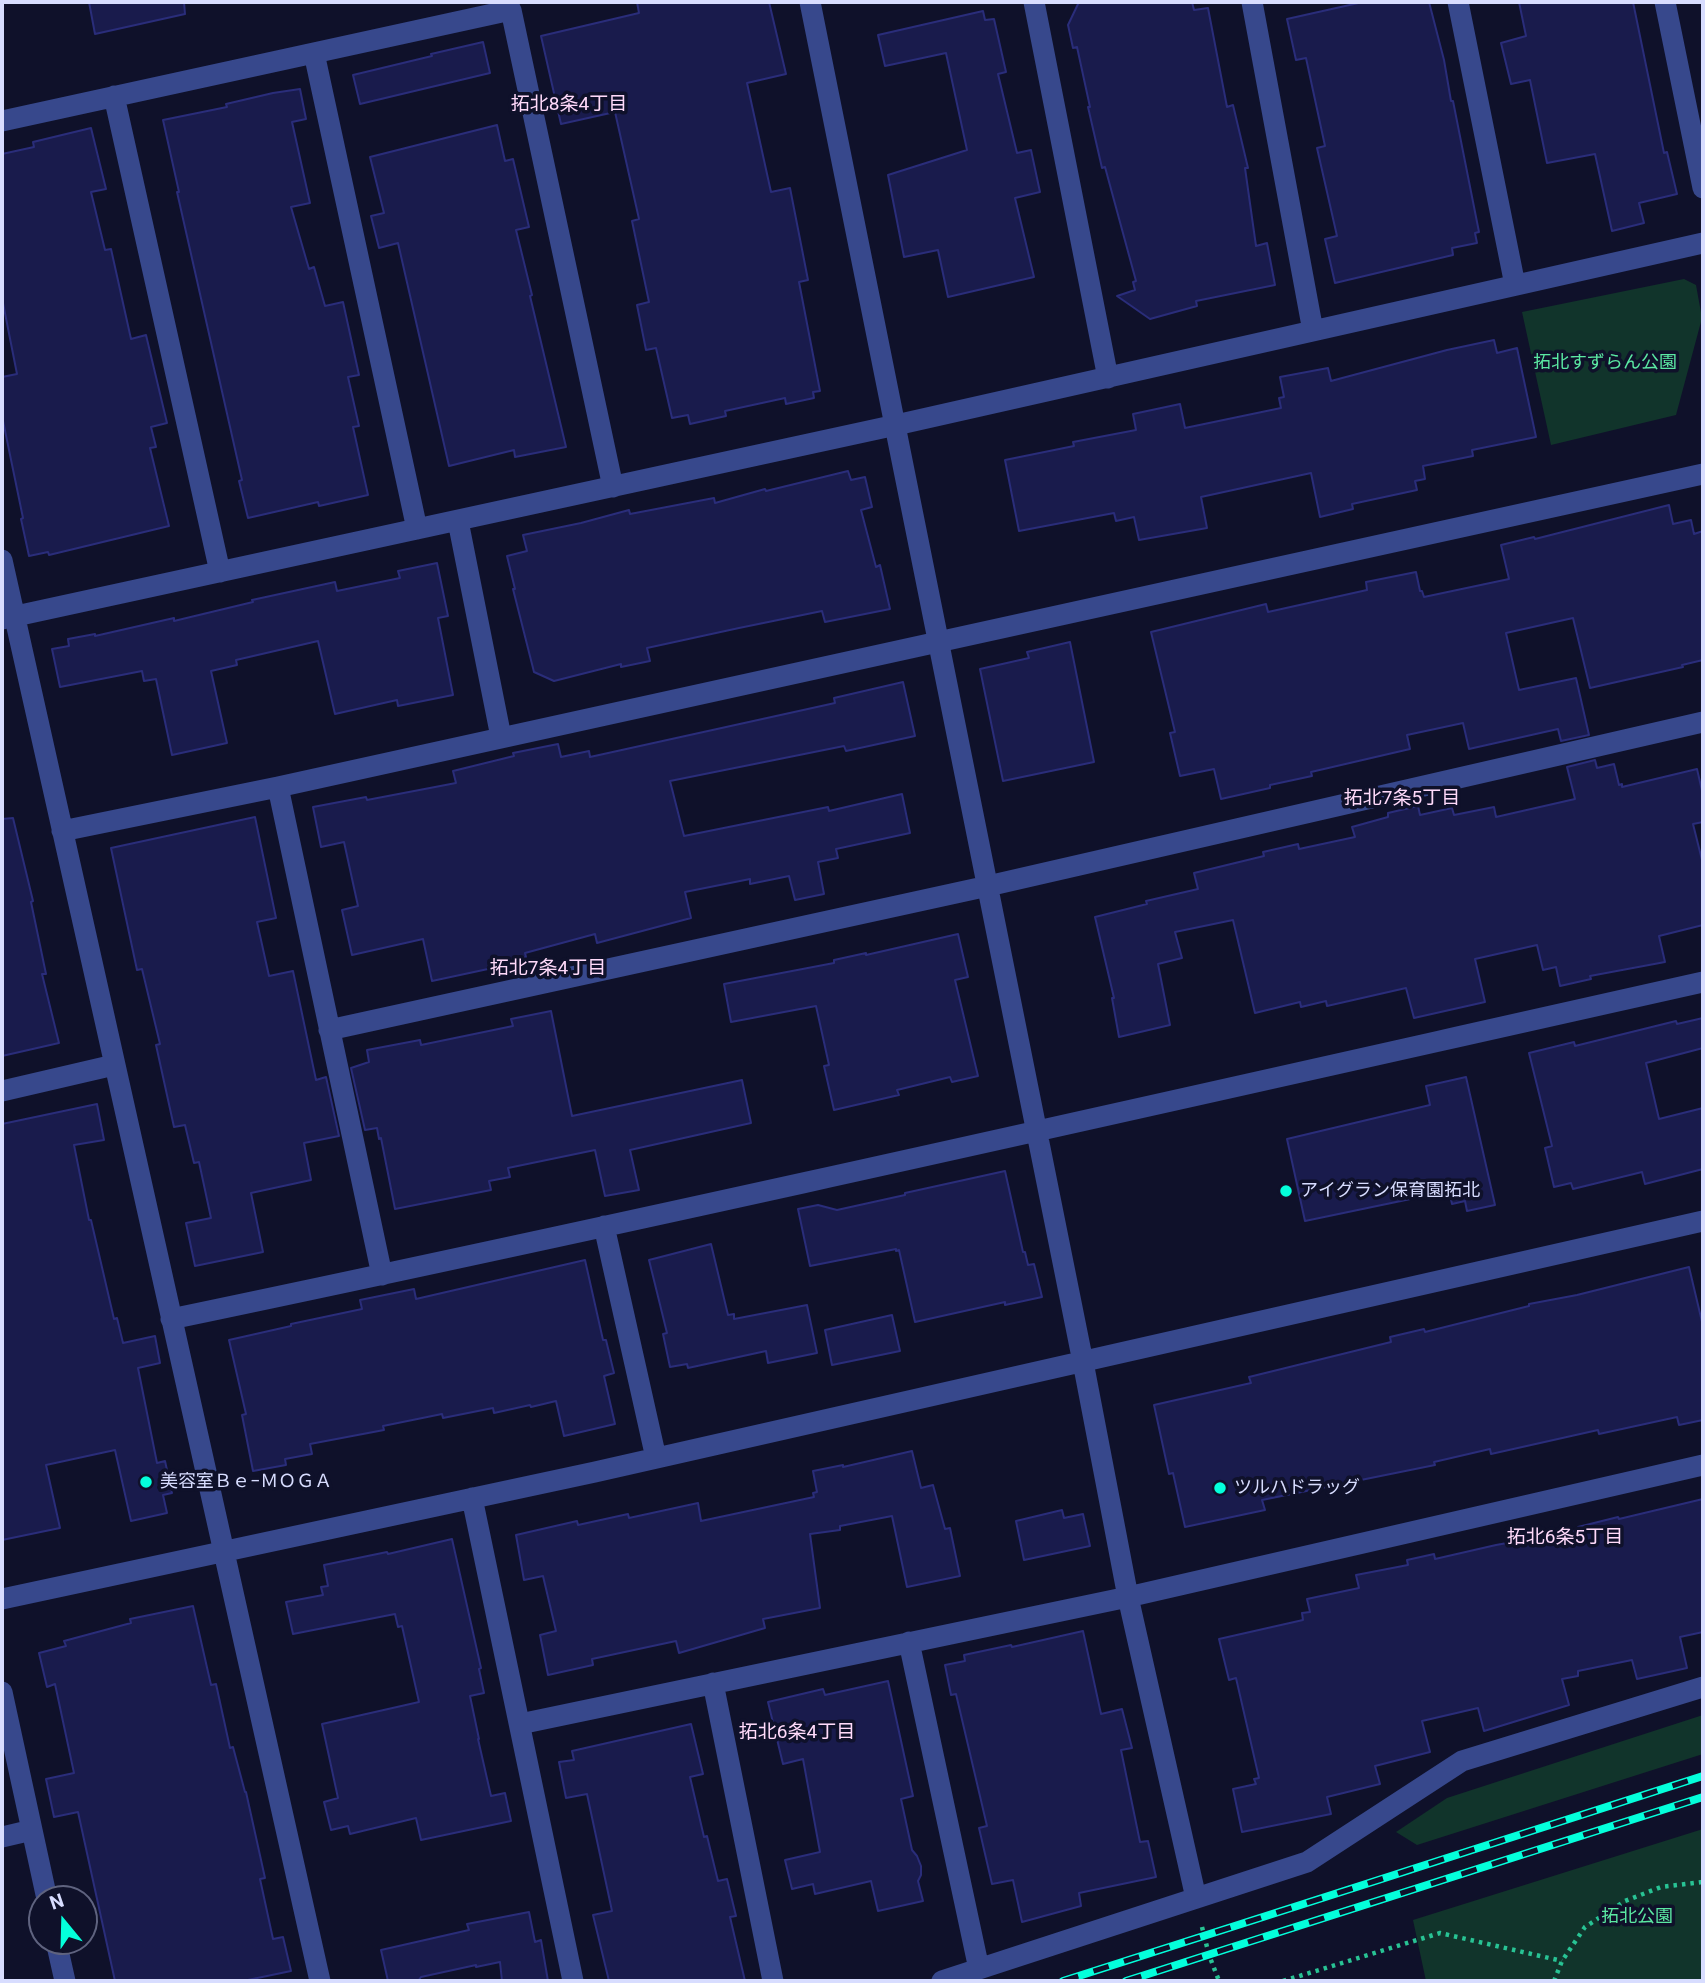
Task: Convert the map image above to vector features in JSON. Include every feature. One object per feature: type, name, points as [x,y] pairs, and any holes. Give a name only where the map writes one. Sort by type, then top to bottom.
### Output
[{"type":"street","points":[[810,2],[1128,1597],[1196,1898]]},
{"type":"street","points":[[1034,2],[1108,377]]},
{"type":"street","points":[[1252,2],[1313,331]]},
{"type":"street","points":[[1458,2],[1515,285]]},
{"type":"street","points":[[1665,2],[1703,188]]},
{"type":"street","points":[[2,121],[511,10],[613,487]]},
{"type":"street","points":[[314,53],[417,529]]},
{"type":"street","points":[[114,96],[220,572]]},
{"type":"street","points":[[8,618],[896,425],[1703,243]]},
{"type":"street","points":[[62,831],[278,787],[1703,474]]},
{"type":"street","points":[[458,521],[501,737]]},
{"type":"street","points":[[2,560],[8,618],[62,831],[320,1981]]},
{"type":"street","points":[[329,1030],[988,886],[1703,722]]},
{"type":"street","points":[[278,787],[382,1275]]},
{"type":"street","points":[[171,1319],[1037,1131],[1703,982]]},
{"type":"street","points":[[2,1091],[114,1065]]},
{"type":"street","points":[[2,1600],[656,1458],[1703,1222]]},
{"type":"street","points":[[604,1226],[656,1458]]},
{"type":"street","points":[[520,1724],[1128,1597],[1703,1465]]},
{"type":"street","points":[[472,1498],[573,1981]]},
{"type":"street","points":[[909,1642],[979,1969]]},
{"type":"street","points":[[713,1683],[773,1981]]},
{"type":"street","points":[[942,1981],[1307,1862],[1462,1761],[1703,1687]]},
{"type":"street","points":[[2,1692],[44,1885]]},
{"type":"street","points":[[2,1838],[32,1830]]},
{"type":"street","points":[[59,1955],[65,1981]]},
{"type":"path","points":[[1554,1981],[1562,1961],[1585,1927],[1625,1901],[1661,1887],[1703,1882]]},
{"type":"path","points":[[1196,1898],[1209,1955],[1219,1981]]},
{"type":"path","points":[[1283,1981],[1440,1933],[1562,1961]]},
{"type":"green space","name":"拓北すずらん公園","points":[[1684,279],[1696,285],[1702,318],[1676,415],[1551,445],[1522,312]]},
{"type":"green space","points":[[1703,1715],[1703,1754],[1417,1845],[1396,1832],[1447,1798]]},
{"type":"green space","name":"拓北公園","points":[[1703,1829],[1703,1981],[1426,1981],[1413,1920]]},
{"type":"building","points":[[89,2],[184,2],[185,14],[95,34]]},
{"type":"building","points":[[637,2],[769,2],[786,74],[747,83],[771,192],[790,188],[808,280],[799,282],[820,391],[813,392],[814,398],[786,404],[785,398],[725,411],[726,416],[690,424],[688,415],[672,418],[656,348],[646,350],[637,305],[649,302],[632,221],[639,219],[615,112],[561,124],[541,36],[639,13]]},
{"type":"building","points":[[1079,2],[1192,2],[1194,10],[1208,8],[1227,107],[1233,105],[1248,168],[1245,168],[1256,246],[1267,243],[1275,285],[1196,301],[1197,306],[1150,319],[1117,296],[1135,290],[1133,282],[1136,281],[1105,167],[1102,168],[1077,47],[1073,48],[1068,25]]},
{"type":"building","points":[[1363,2],[1429,2],[1453,101],[1479,232],[1475,233],[1477,243],[1452,248],[1453,255],[1335,283],[1325,239],[1337,236],[1317,148],[1325,146],[1306,58],[1296,60],[1287,19]]},
{"type":"building","points":[[1519,2],[1633,2],[1664,153],[1667,152],[1677,194],[1639,203],[1644,223],[1612,231],[1595,154],[1547,163],[1530,80],[1511,84],[1501,43],[1526,36]]},
{"type":"building","points":[[983,11],[985,20],[994,19],[1006,72],[998,74],[1017,153],[1031,150],[1040,192],[1015,198],[1034,277],[948,297],[938,250],[904,257],[888,175],[967,150],[946,53],[885,66],[878,35]]},
{"type":"building","points":[[483,42],[490,73],[360,104],[353,75]]},
{"type":"building","points":[[300,89],[306,119],[292,122],[310,203],[291,207],[309,269],[314,267],[325,306],[343,302],[359,375],[348,377],[359,426],[353,427],[368,495],[319,506],[318,502],[248,518],[163,120]]},
{"type":"building","points":[[497,125],[505,161],[513,159],[529,227],[516,230],[566,447],[515,457],[514,450],[449,466],[398,243],[379,248],[371,216],[384,213],[370,157]]},
{"type":"building","points":[[91,128],[106,189],[91,192],[105,250],[111,249],[131,339],[146,335],[167,423],[151,427],[156,447],[150,448],[169,526],[49,555],[48,552],[29,556],[2,416],[2,377],[17,374],[2,298],[2,154],[34,147],[33,142]]},
{"type":"building","points":[[1494,340],[1497,353],[1517,348],[1536,437],[1472,450],[1473,456],[1423,466],[1425,479],[1415,481],[1417,490],[1352,504],[1353,509],[1320,517],[1311,473],[1201,497],[1207,528],[1139,540],[1134,517],[1116,521],[1114,513],[1019,531],[1005,460],[1074,446],[1073,442],[1136,430],[1133,414],[1180,404],[1185,428],[1281,408],[1279,398],[1284,397],[1280,377],[1328,368],[1331,381]]},
{"type":"building","points":[[848,471],[851,480],[865,477],[872,507],[861,510],[876,567],[880,565],[890,609],[825,622],[822,611],[739,628],[647,648],[650,661],[621,667],[621,664],[554,681],[534,672],[507,556],[527,551],[523,535],[629,510],[630,514],[714,498],[715,503]]},
{"type":"building","points":[[1669,505],[1673,524],[1691,520],[1694,534],[1703,531],[1703,660],[1590,688],[1573,618],[1506,633],[1519,690],[1576,678],[1589,735],[1561,741],[1558,729],[1469,749],[1463,723],[1407,735],[1410,749],[1311,772],[1312,776],[1221,799],[1214,769],[1180,776],[1170,733],[1175,732],[1151,632],[1266,604],[1268,612],[1367,590],[1366,582],[1416,572],[1424,597],[1509,579],[1501,545]]},
{"type":"building","points":[[437,563],[448,616],[438,618],[453,695],[398,706],[397,700],[335,714],[318,641],[236,660],[237,665],[211,671],[227,743],[172,755],[156,679],[144,681],[142,671],[60,687],[52,649],[69,646],[68,639],[95,636],[174,618],[174,621],[335,582],[337,591],[400,578],[398,571]]},
{"type":"building","points":[[1070,642],[1094,762],[1003,781],[980,669],[1029,658],[1027,652]]},
{"type":"building","points":[[903,682],[915,736],[846,751],[844,746],[670,781],[684,836],[828,807],[829,811],[902,794],[910,833],[836,849],[838,858],[818,862],[824,894],[795,900],[789,876],[750,884],[750,879],[685,892],[691,918],[597,943],[595,934],[525,953],[526,957],[502,963],[502,966],[432,981],[423,939],[352,955],[342,910],[358,906],[344,842],[321,847],[313,807],[456,783],[453,771],[514,756],[513,753],[558,744],[561,757],[589,751],[590,757],[835,703],[834,698]]},
{"type":"building","points":[[1595,760],[1597,768],[1614,764],[1619,785],[1622,784],[1622,787],[1697,769],[1703,795],[1703,822],[1693,824],[1703,864],[1703,925],[1659,936],[1665,962],[1590,976],[1591,979],[1560,986],[1556,967],[1543,970],[1537,945],[1475,959],[1485,1002],[1414,1018],[1406,988],[1327,1006],[1326,1001],[1301,1007],[1300,1002],[1255,1013],[1233,920],[1175,932],[1182,958],[1158,964],[1170,1025],[1119,1037],[1114,998],[1095,917],[1198,889],[1194,873],[1264,856],[1263,852],[1298,844],[1299,849],[1355,837],[1352,827],[1388,817],[1388,813],[1418,806],[1420,815],[1452,808],[1454,815],[1494,807],[1496,817],[1575,799],[1567,767]]},
{"type":"building","points":[[255,817],[276,918],[257,922],[269,976],[293,971],[316,1080],[326,1077],[339,1136],[304,1143],[311,1180],[251,1193],[263,1252],[195,1266],[186,1223],[211,1218],[199,1162],[194,1163],[185,1125],[174,1127],[156,1045],[160,1044],[142,969],[137,970],[111,848]]},
{"type":"building","points":[[13,818],[33,901],[31,902],[46,974],[42,974],[59,1043],[2,1056],[2,819]]},
{"type":"building","points":[[958,934],[968,977],[955,980],[978,1076],[952,1082],[950,1077],[897,1090],[899,1095],[834,1110],[824,1066],[829,1065],[816,1006],[731,1022],[724,984],[834,963],[834,960]]},
{"type":"building","points":[[551,1011],[572,1116],[742,1080],[751,1123],[630,1150],[639,1190],[605,1196],[595,1150],[508,1168],[510,1177],[489,1181],[491,1190],[395,1209],[381,1138],[379,1139],[377,1128],[365,1130],[351,1068],[369,1062],[367,1050],[420,1040],[421,1045],[513,1026],[511,1019]]},
{"type":"building","points":[[1703,1018],[1703,1048],[1646,1063],[1659,1119],[1703,1108],[1703,1169],[1645,1184],[1642,1172],[1573,1189],[1571,1183],[1554,1187],[1545,1148],[1552,1146],[1529,1053],[1574,1042],[1575,1046],[1676,1021],[1677,1024]]},
{"type":"building","points":[[1466,1077],[1495,1205],[1467,1211],[1465,1201],[1452,1204],[1449,1191],[1305,1221],[1287,1139],[1430,1105],[1426,1086]]},
{"type":"building","points":[[97,1104],[104,1140],[74,1145],[89,1220],[114,1319],[117,1318],[123,1343],[155,1336],[160,1363],[138,1368],[157,1463],[165,1461],[172,1493],[163,1495],[167,1513],[131,1521],[115,1450],[46,1465],[60,1528],[2,1540],[2,1124]]},
{"type":"building","points":[[1005,1171],[1023,1252],[1028,1265],[1034,1264],[1042,1297],[1005,1305],[1005,1302],[915,1322],[899,1250],[810,1266],[798,1209],[818,1205],[837,1210]]},
{"type":"building","points":[[711,1244],[728,1315],[734,1314],[734,1319],[807,1305],[817,1353],[768,1363],[766,1351],[688,1368],[687,1364],[670,1367],[663,1334],[667,1333],[649,1260]]},
{"type":"building","points":[[585,1260],[603,1340],[606,1340],[614,1373],[604,1376],[615,1424],[564,1436],[556,1401],[494,1413],[493,1408],[443,1418],[442,1414],[383,1426],[384,1430],[310,1444],[312,1454],[285,1459],[286,1465],[253,1471],[242,1415],[246,1414],[229,1340],[362,1309],[360,1300],[414,1289],[416,1299]]},
{"type":"building","points":[[1689,1267],[1703,1326],[1703,1420],[1679,1425],[1677,1417],[1599,1434],[1598,1430],[1491,1454],[1490,1449],[1434,1462],[1435,1465],[1262,1500],[1265,1510],[1185,1527],[1173,1473],[1169,1474],[1154,1405],[1251,1383],[1249,1377],[1391,1342],[1390,1337],[1424,1329],[1425,1332],[1529,1304]]},
{"type":"building","points":[[892,1315],[900,1351],[832,1365],[825,1330]]},
{"type":"building","points":[[912,1451],[921,1488],[933,1485],[945,1529],[950,1528],[960,1576],[907,1587],[892,1516],[840,1526],[840,1530],[810,1534],[820,1608],[763,1619],[765,1628],[679,1653],[676,1641],[592,1659],[593,1665],[548,1675],[540,1635],[556,1631],[543,1576],[524,1580],[516,1535],[577,1521],[578,1525],[628,1514],[629,1518],[698,1503],[701,1521],[814,1497],[813,1493],[817,1492],[813,1471]]},
{"type":"building","points":[[1703,1499],[1703,1632],[1680,1637],[1687,1668],[1637,1679],[1632,1660],[1578,1671],[1578,1676],[1562,1679],[1569,1705],[1484,1731],[1478,1708],[1422,1721],[1430,1752],[1375,1766],[1380,1784],[1327,1797],[1331,1814],[1242,1832],[1233,1789],[1256,1784],[1254,1779],[1259,1778],[1236,1678],[1229,1680],[1219,1639],[1303,1620],[1302,1613],[1310,1612],[1307,1599],[1359,1588],[1356,1575],[1408,1565],[1407,1560],[1434,1554],[1435,1559],[1579,1530],[1578,1527]]},
{"type":"building","points":[[1062,1510],[1064,1518],[1083,1514],[1090,1546],[1024,1560],[1016,1521]]},
{"type":"building","points":[[452,1539],[481,1668],[479,1669],[484,1693],[470,1696],[478,1739],[491,1796],[505,1793],[511,1821],[421,1840],[416,1818],[350,1834],[348,1826],[331,1830],[324,1802],[338,1798],[322,1724],[419,1702],[402,1626],[398,1627],[395,1614],[293,1634],[286,1602],[323,1595],[321,1587],[328,1586],[324,1565]]},
{"type":"building","points":[[193,1606],[211,1685],[216,1684],[230,1748],[233,1747],[246,1792],[265,1878],[260,1879],[273,1939],[283,1937],[291,1971],[243,1981],[115,1981],[98,1903],[98,1885],[94,1885],[78,1812],[54,1817],[46,1779],[74,1773],[55,1684],[47,1687],[39,1653],[66,1646],[64,1641],[131,1623],[130,1619]]},
{"type":"building","points":[[1083,1631],[1101,1714],[1122,1709],[1132,1748],[1121,1750],[1140,1842],[1148,1841],[1156,1877],[1079,1893],[1081,1906],[1022,1922],[1013,1880],[992,1884],[979,1828],[987,1826],[956,1694],[951,1695],[945,1665],[965,1661],[964,1655]]},
{"type":"building","points":[[888,1681],[913,1796],[901,1799],[912,1850],[921,1866],[918,1881],[923,1901],[878,1911],[871,1881],[815,1894],[813,1884],[792,1889],[785,1860],[820,1852],[803,1759],[783,1764],[768,1702],[823,1689],[825,1695]]},
{"type":"building","points":[[691,1724],[703,1774],[690,1777],[718,1881],[727,1879],[736,1916],[730,1917],[745,1981],[609,1981],[593,1915],[612,1911],[587,1794],[566,1798],[559,1762],[574,1760],[572,1751]]},
{"type":"building","points":[[529,1912],[535,1942],[541,1940],[548,1981],[502,1981],[500,1962],[421,1977],[418,1981],[388,1981],[381,1950],[469,1930],[467,1924]]},
{"type":"railway","points":[[1063,1981],[1703,1776]]},
{"type":"railway","points":[[1126,1981],[1703,1797]]},
{"type":"place","name":"アイグラン保育園拓北","points":[[1286,1191]]},
{"type":"place","name":"美容室Ｂｅ−ＭＯＧＡ","points":[[146,1482]]},
{"type":"place","name":"ツルハドラッグ","points":[[1220,1488]]},
{"type":"district","name":"拓北8条4丁目","points":[[569,105]]},
{"type":"district","name":"拓北7条5丁目","points":[[1402,799]]},
{"type":"district","name":"拓北7条4丁目","points":[[548,969]]},
{"type":"district","name":"拓北6条5丁目","points":[[1565,1538]]},
{"type":"district","name":"拓北6条4丁目","points":[[797,1733]]}]
